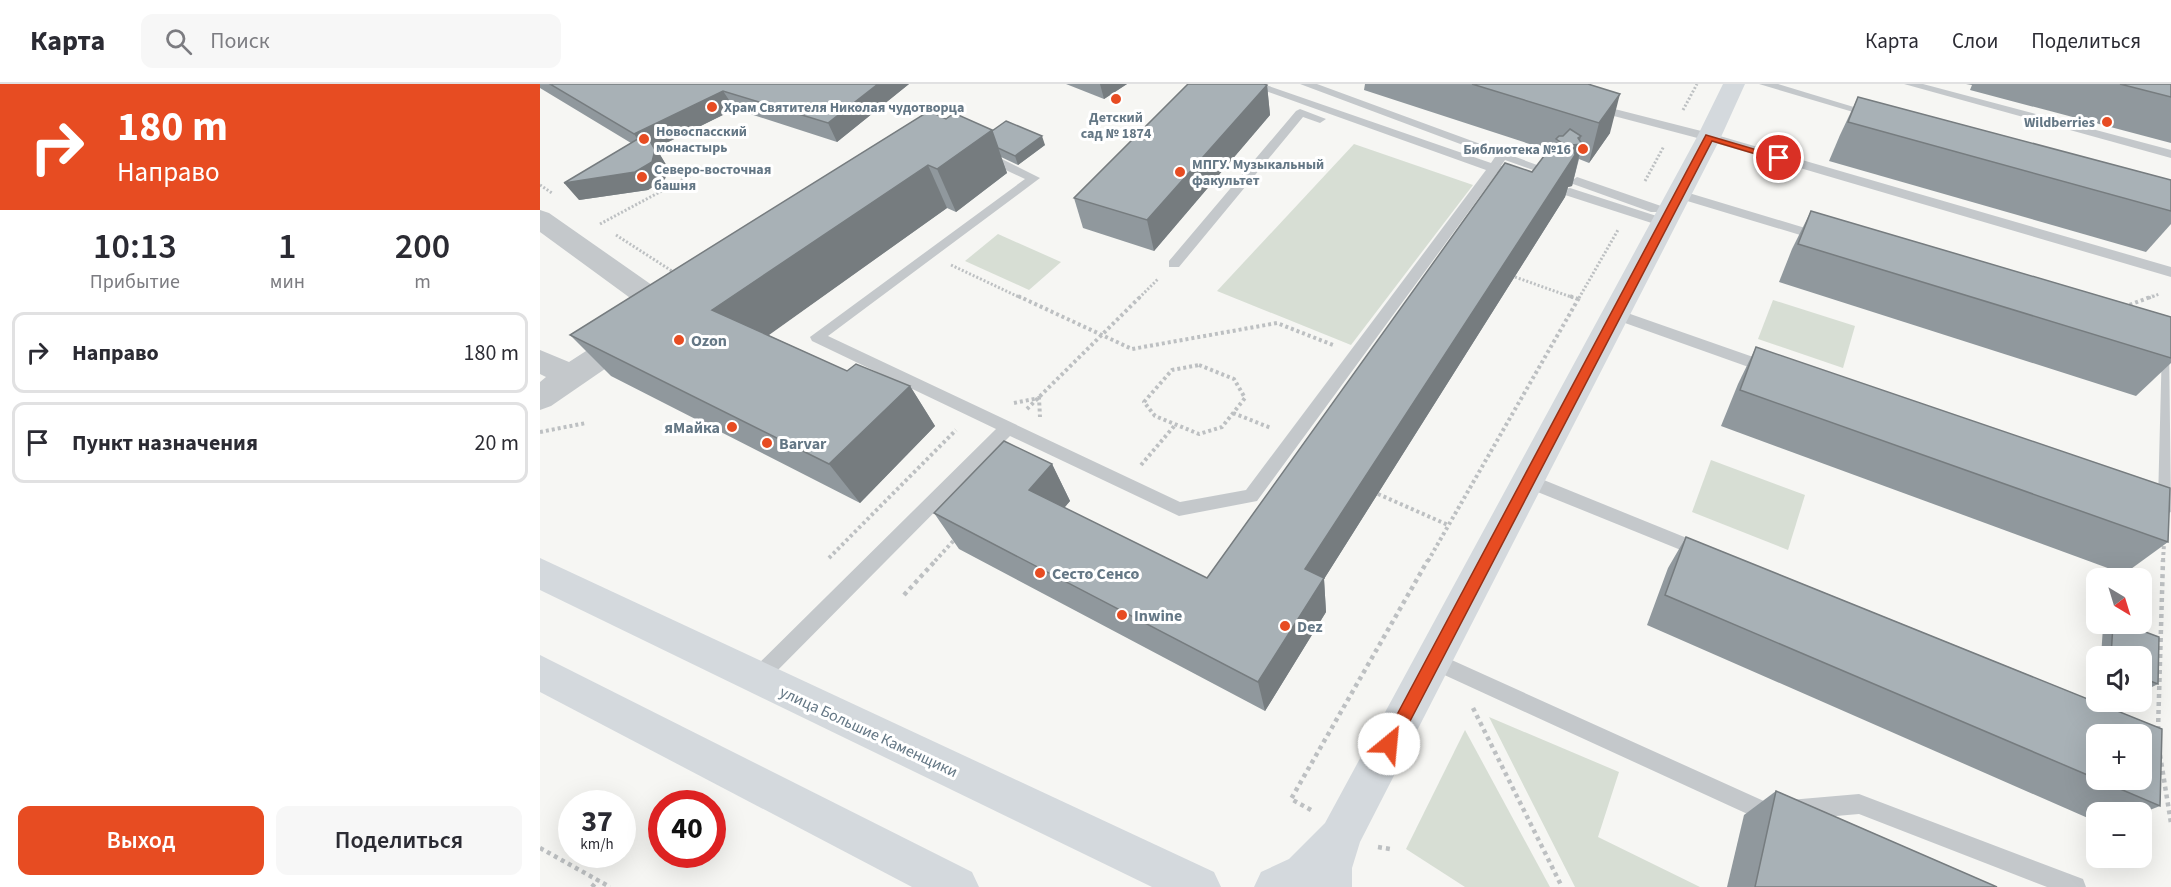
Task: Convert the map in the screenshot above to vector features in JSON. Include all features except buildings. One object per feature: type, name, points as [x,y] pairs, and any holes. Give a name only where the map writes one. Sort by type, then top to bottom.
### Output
[{"type":"street","points":[[1276,887],[1285,885],[1317,865],[1341,835],[1529,481],[1709,137],[1734,84]]},
{"type":"street","points":[[540,398],[669,311],[544,227]]},
{"type":"street","points":[[540,361],[570,376]]},
{"type":"street","name":"улица Большие Каменщики","points":[[540,573],[1199,887]]},
{"type":"street","points":[[540,673],[957,887]]},
{"type":"street","points":[[1330,887],[1331,868],[1341,835]]},
{"type":"lane","points":[[1252,84],[1373,127],[1498,161]]},
{"type":"lane","points":[[1306,84],[1498,161],[1549,179]]},
{"type":"lane","points":[[1765,84],[1890,119]]},
{"type":"lane","points":[[1910,84],[1948,89],[2171,154]]},
{"type":"lane","points":[[1585,105],[1673,130],[1709,137],[2171,272]]},
{"type":"lane","points":[[1174,264],[1300,113],[1347,126],[1373,127]]},
{"type":"lane","points":[[976,152],[1034,178],[817,337],[1179,509],[1251,496],[1498,161]]},
{"type":"lane","points":[[1574,187],[1631,206],[1670,210],[1836,242]]},
{"type":"lane","points":[[669,311],[702,290]]},
{"type":"lane","points":[[1616,314],[1788,375]]},
{"type":"lane","points":[[2145,500],[2166,507],[2171,345],[2150,339]]},
{"type":"lane","points":[[757,678],[1008,428]]},
{"type":"lane","points":[[1529,481],[1716,557]]},
{"type":"lane","points":[[1434,661],[1765,812],[1859,804],[2075,887]]},
{"type":"path","points":[[1291,799],[1631,206],[1697,84]]},
{"type":"path","points":[[697,172],[600,224],[702,290]]},
{"type":"path","points":[[540,185],[560,198]]},
{"type":"path","points":[[928,255],[1132,349],[1277,323],[1356,354]]},
{"type":"path","points":[[1008,428],[1174,264]]},
{"type":"path","points":[[1515,277],[1578,299]]},
{"type":"path","points":[[2120,308],[2161,293]]},
{"type":"path","points":[[1199,365],[1234,379],[1245,398],[1221,427],[1199,434],[1176,424],[1155,416],[1144,402],[1172,370],[1199,365]]},
{"type":"path","points":[[829,558],[974,412]]},
{"type":"path","points":[[1233,412],[1294,438]]},
{"type":"path","points":[[540,432],[586,423]]},
{"type":"path","points":[[1124,484],[1176,424]]},
{"type":"path","points":[[1378,494],[1448,525]]},
{"type":"path","points":[[2157,737],[2166,507]]},
{"type":"path","points":[[904,595],[957,536]]},
{"type":"path","points":[[1472,705],[1562,887]]},
{"type":"path","points":[[2159,748],[2171,823]]},
{"type":"path","points":[[540,848],[610,887]]},
{"type":"path","points":[[592,887],[598,880]]},
{"type":"shaded area","points":[[1354,144],[1473,185],[1351,345],[1217,291]]},
{"type":"shaded area","points":[[998,234],[1061,262],[1029,290],[965,261]]},
{"type":"shaded area","points":[[1773,300],[1855,326],[1843,368],[1758,339]]},
{"type":"shaded area","points":[[1711,460],[1805,495],[1788,550],[1692,512]]},
{"type":"shaded area","points":[[1489,717],[1619,772],[1598,837],[1700,887],[1575,887]]},
{"type":"shaded area","points":[[1465,730],[1550,887],[1465,887],[1406,849]]},
{"type":"place","name":"Детский сад № 1874","points":[[1116,99]]},
{"type":"place","name":"Храм Святителя Николая чудотворца","points":[[712,107]]},
{"type":"place","name":"Wildberries","points":[[2107,122]]},
{"type":"place","name":"Новоспасский монастырь","points":[[644,139]]},
{"type":"place","name":"Библиотека №16","points":[[1583,149]]},
{"type":"place","name":"МПГУ. Музыкальный факультет","points":[[1180,172]]},
{"type":"place","name":"Северо-восточная башня","points":[[642,177]]},
{"type":"place","name":"Ozon","points":[[679,340]]},
{"type":"place","name":"яМайка","points":[[732,427]]},
{"type":"place","name":"Barvar","points":[[767,443]]},
{"type":"place","name":"Сесто Сенсо","points":[[1040,573]]},
{"type":"place","name":"Inwine","points":[[1122,615]]},
{"type":"place","name":"Dez","points":[[1285,626]]},
{"type":"route","points":[[1389,744],[1709,137],[1779,158]]}]
